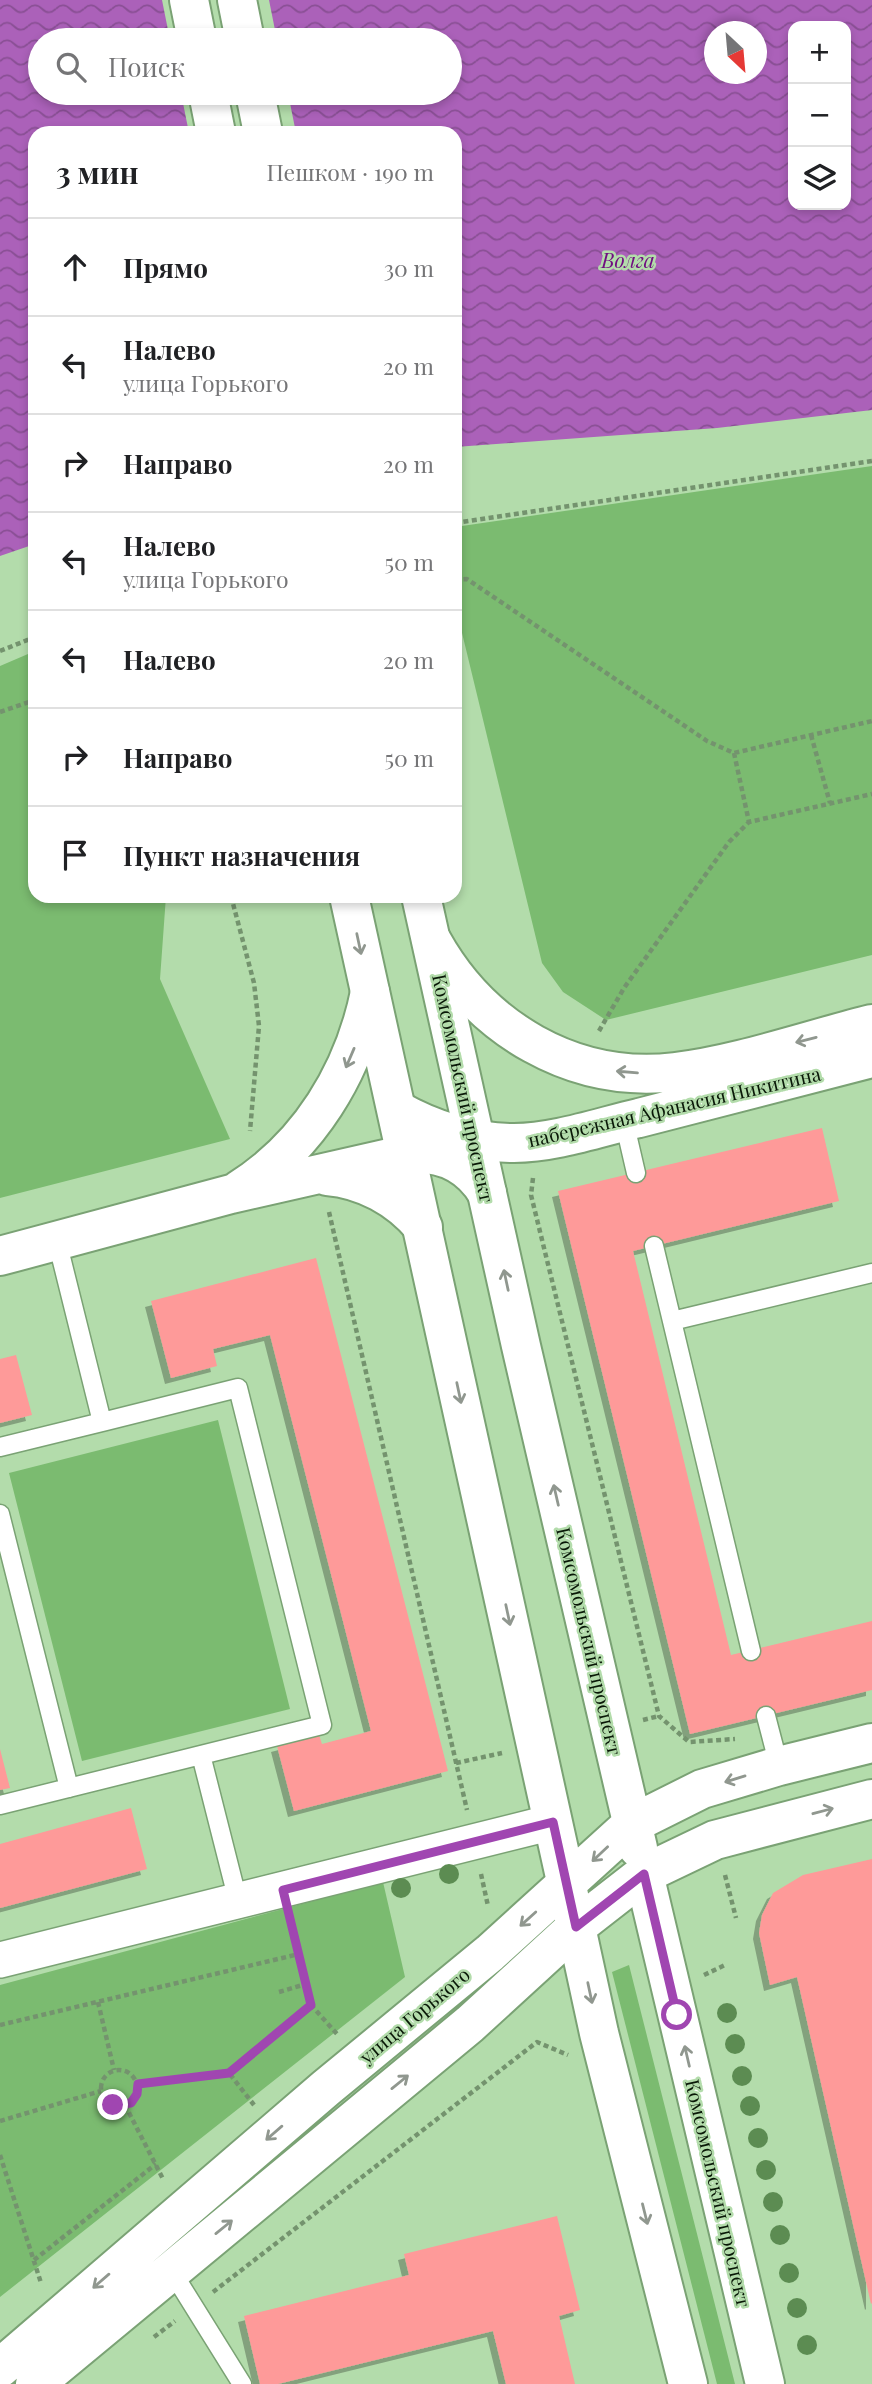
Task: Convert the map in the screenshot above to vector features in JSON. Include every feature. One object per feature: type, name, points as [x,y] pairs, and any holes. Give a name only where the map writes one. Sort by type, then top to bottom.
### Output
[{"type":"main road","points":[[189,0],[195,28]]},
{"type":"main road","points":[[237,0],[243,28]]},
{"type":"main road","points":[[210,105],[215,126]]},
{"type":"main road","points":[[257,105],[262,126]]},
{"type":"main road","points":[[351,903],[599,2033],[688,2384]]},
{"type":"main road","name":"Комсомольский проспект","points":[[423,903],[632,1824],[765,2384]]},
{"type":"main road","name":"набережная Афанасия Никитина","points":[[431,940],[453,975],[480,1006],[512,1032],[568,1060],[609,1070],[652,1073],[695,1069],[872,1024]]},
{"type":"main road","points":[[231,1194],[279,1158],[324,1107],[351,1056],[370,992]]},
{"type":"main road","name":"набережная Афанасия Никитина","points":[[397,1110],[435,1128],[475,1138],[499,1143],[531,1142],[872,1058]]},
{"type":"main road","points":[[0,1256],[231,1194],[321,1176],[407,1154],[430,1154],[453,1160],[473,1174],[487,1194]]},
{"type":"main road","points":[[321,1176],[373,1188],[400,1205],[423,1227]]},
{"type":"main road","name":"улица Горького","points":[[0,2368],[567,1885],[632,1824],[702,1789],[872,1743]]},
{"type":"main road","points":[[35,2384],[470,2024],[576,1927],[644,1874],[715,1840],[872,1798]]},
{"type":"street","points":[[0,1960],[553,1822]]},
{"type":"lane","points":[[624,1121],[636,1173]]},
{"type":"lane","points":[[57,1241],[102,1422]]},
{"type":"lane","points":[[654,1246],[751,1651]]},
{"type":"lane","points":[[672,1321],[872,1273]]},
{"type":"lane","points":[[0,1447],[238,1388],[322,1725],[0,1805]]},
{"type":"lane","points":[[0,1514],[69,1788]]},
{"type":"lane","points":[[766,1716],[779,1766]]},
{"type":"lane","points":[[201,1755],[237,1901]]},
{"type":"lane","points":[[172,2270],[242,2384]]},
{"type":"path","points":[[462,522],[872,461]]},
{"type":"path","points":[[462,579],[467,579],[707,741],[734,753],[872,721]]},
{"type":"path","points":[[0,651],[28,640]]},
{"type":"path","points":[[0,712],[28,702]]},
{"type":"path","points":[[811,735],[830,803]]},
{"type":"path","points":[[734,753],[749,822]]},
{"type":"path","points":[[592,1043],[624,988],[729,842],[749,822],[872,794]]},
{"type":"path","points":[[233,903],[254,984],[259,1026],[250,1131]]},
{"type":"path","points":[[533,1173],[531,1195],[659,1716],[690,1742],[719,1740]]},
{"type":"path","points":[[321,1176],[485,1892]]},
{"type":"path","points":[[283,1890],[311,2005],[340,2037]]},
{"type":"path","points":[[0,2025],[299,1954]]},
{"type":"path","points":[[279,1992],[306,1984]]},
{"type":"path","points":[[98,2002],[114,2070]]},
{"type":"path","points":[[138,2084],[229,2073],[311,2005]]},
{"type":"path","points":[[144,2345],[537,2042],[570,2056]]},
{"type":"path","points":[[114,2070],[129,2071],[138,2084],[134,2099],[125,2105],[108,2102],[101,2091],[103,2078],[114,2070]]},
{"type":"path","points":[[229,2073],[256,2107]]},
{"type":"path","points":[[0,2121],[101,2091]]},
{"type":"path","points":[[125,2105],[165,2183]]},
{"type":"path","points":[[0,2155],[41,2284]]},
{"type":"path","points":[[34,2260],[156,2164]]},
{"type":"green space","points":[[872,466],[872,955],[606,1020],[563,992],[542,963],[462,633],[462,526]]},
{"type":"green space","points":[[28,654],[28,903],[165,903],[160,979],[230,1139],[0,1198],[0,666]]},
{"type":"green space","points":[[218,1420],[290,1709],[82,1761],[9,1473]]},
{"type":"green space","points":[[383,1882],[405,1977],[0,2297],[0,1985]]},
{"type":"green space","points":[[629,1965],[735,2384],[717,2384],[612,1972]]},
{"type":"water","name":"Волга","points":[[0,0],[872,0],[872,410],[717,428],[462,446],[462,126],[28,126],[28,546],[0,556]]},
{"type":"pier","points":[[162,0],[269,0],[275,28],[168,28]]},
{"type":"pier","points":[[183,105],[290,105],[295,126],[188,126]]},
{"type":"building","points":[[822,1128],[839,1201],[633,1251],[731,1655],[872,1621],[872,1690],[690,1734],[558,1191]]},
{"type":"building","points":[[316,1258],[448,1771],[294,1811],[277,1746],[319,1735],[322,1744],[371,1731],[270,1335],[213,1349],[217,1366],[171,1378],[151,1301]]},
{"type":"building","points":[[16,1355],[32,1415],[0,1423],[0,1359]]},
{"type":"building","points":[[0,1749],[10,1788],[0,1790]]},
{"type":"building","points":[[131,1808],[147,1869],[0,1908],[0,1844]]},
{"type":"building","points":[[872,1859],[871,2304],[797,1977],[770,1985],[759,1933],[762,1915],[773,1893],[803,1875]]},
{"type":"building","points":[[557,2216],[580,2310],[559,2316],[575,2384],[506,2384],[493,2331],[278,2384],[260,2384],[244,2316],[409,2275],[404,2254]]},
{"type":"route","points":[[113,2105],[131,2103],[137,2094],[138,2084],[229,2073],[311,2005],[283,1890],[553,1822],[576,1927],[644,1874],[677,2015]]}]
